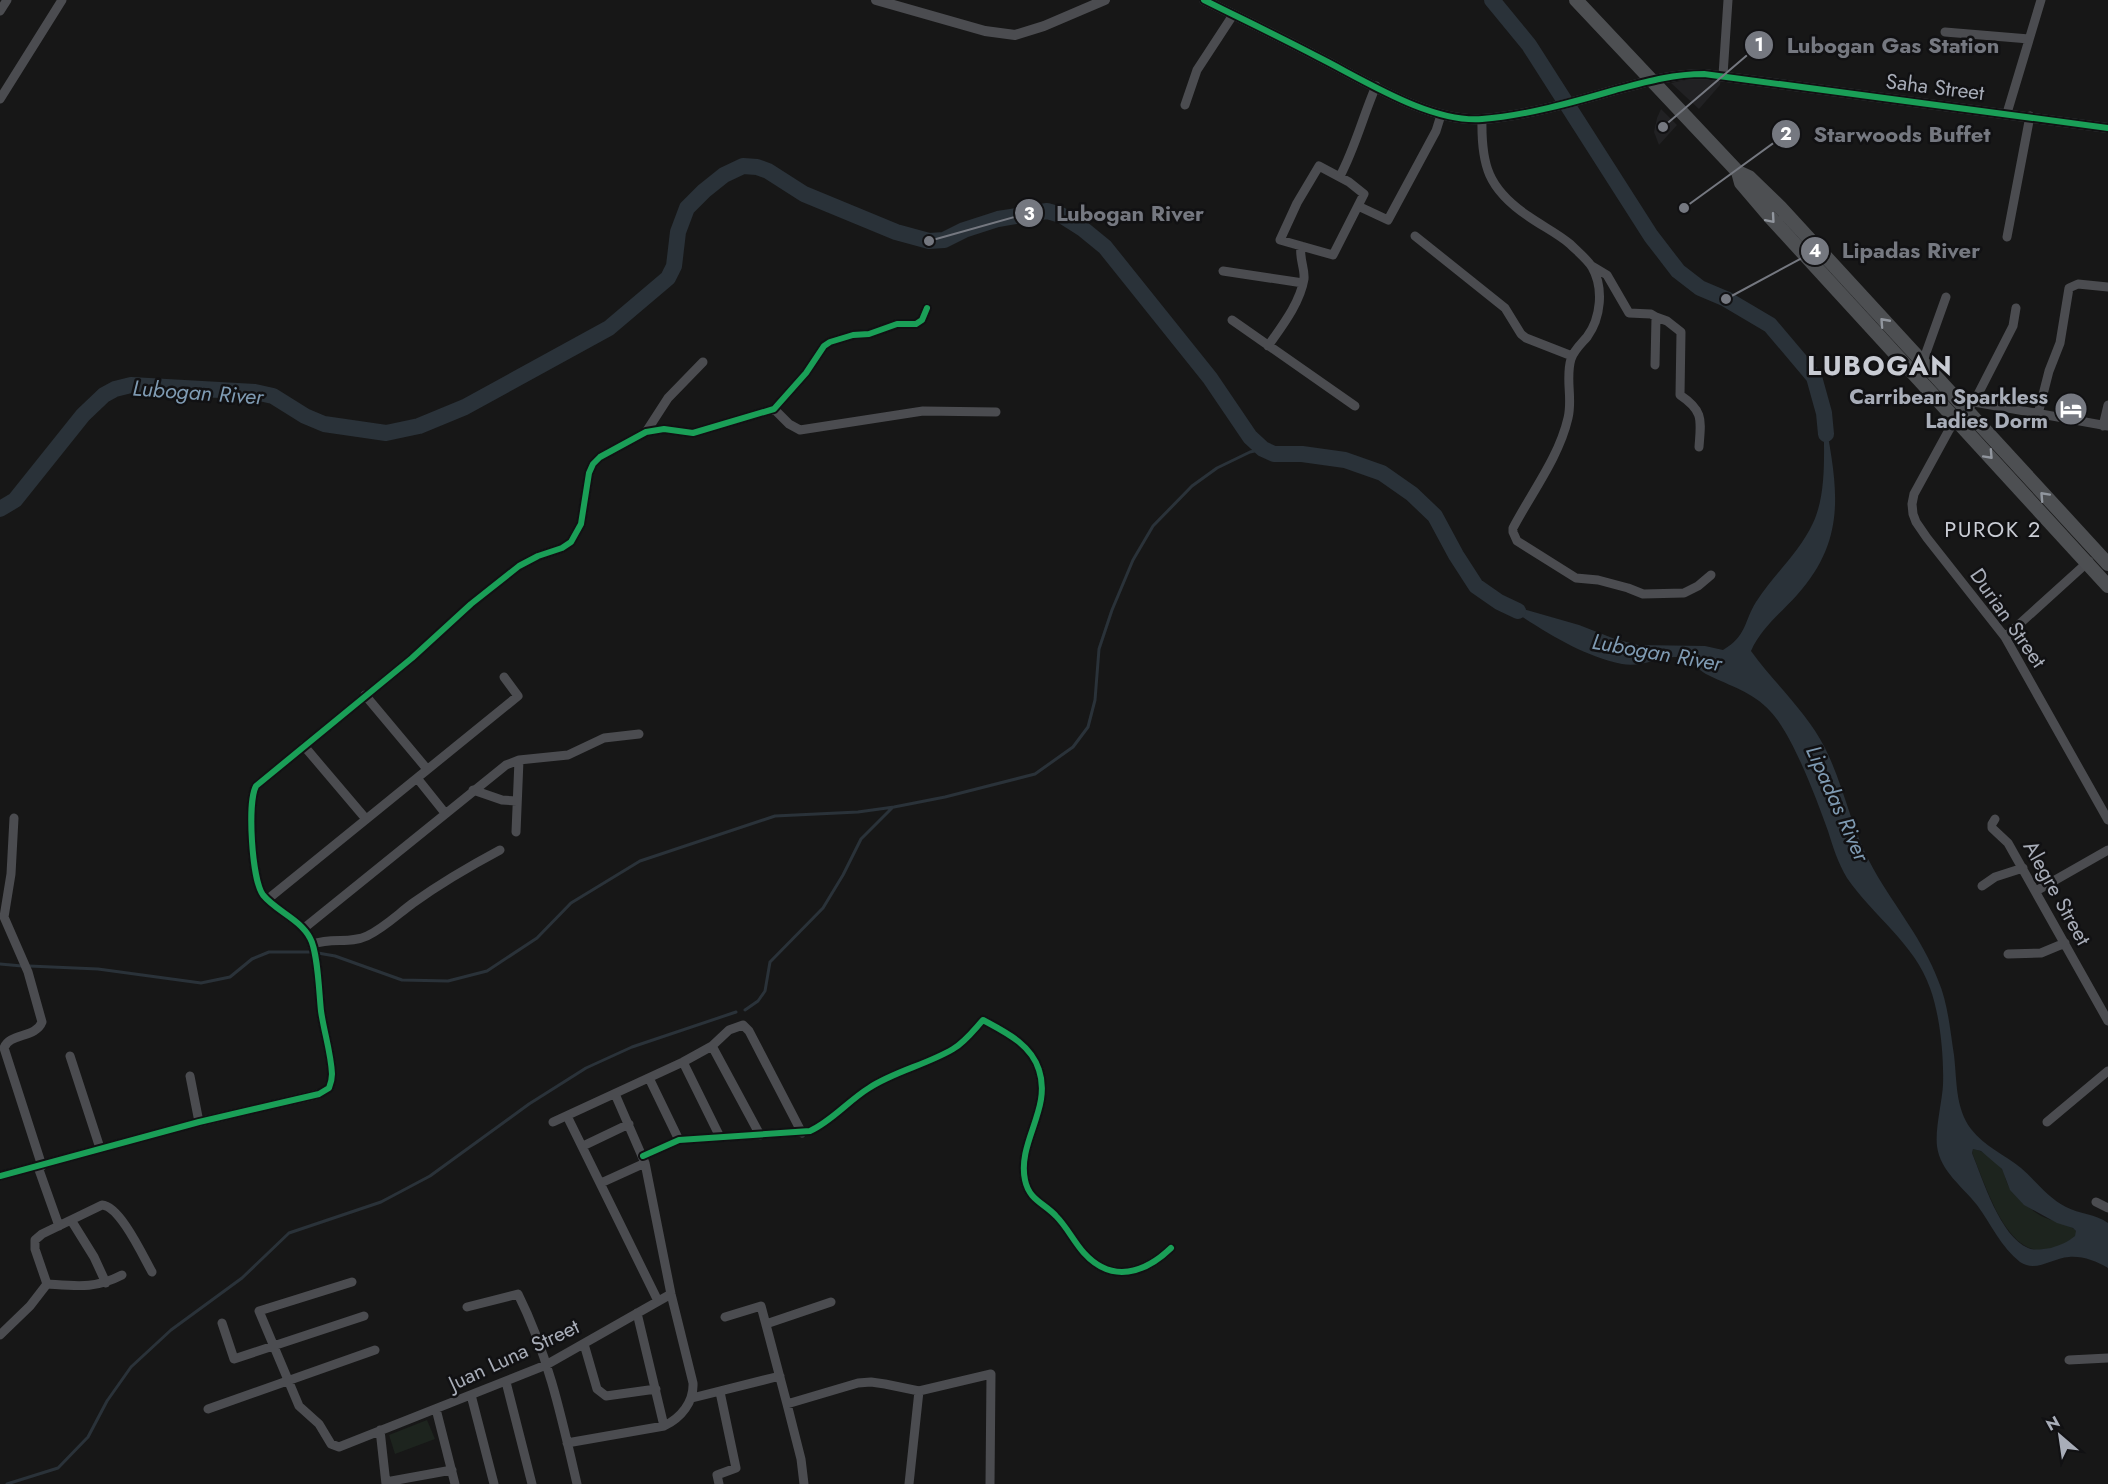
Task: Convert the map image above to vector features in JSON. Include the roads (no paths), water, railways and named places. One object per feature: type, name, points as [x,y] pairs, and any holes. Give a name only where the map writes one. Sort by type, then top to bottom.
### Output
[{"type":"main road","points":[[1576,0],[1738,172],[1749,177],[1780,207],[1965,411],[2092,558],[2108,586]]},
{"type":"main road","points":[[1738,172],[1741,183],[1770,217],[1965,411]]},
{"type":"main road","points":[[2092,558],[2108,564]]},
{"type":"street","points":[[0,11],[7,0]]},
{"type":"street","points":[[0,99],[62,0]]},
{"type":"street","points":[[876,0],[985,31],[1015,36],[1105,0]]},
{"type":"street","name":"Saha Street","points":[[1204,0],[1376,86],[1442,115],[1467,119],[1482,119],[1540,108],[1686,74],[1723,75],[2108,128]]},
{"type":"street","points":[[1723,75],[1728,0]]},
{"type":"street","points":[[2007,113],[2041,0]]},
{"type":"street","points":[[1185,105],[1197,70],[1233,15]]},
{"type":"street","points":[[1945,32],[2029,39]]},
{"type":"street","points":[[1340,176],[1353,151],[1362,118],[1376,86]]},
{"type":"street","points":[[1358,206],[1388,220],[1436,131],[1442,115]]},
{"type":"street","points":[[2007,237],[2030,117]]},
{"type":"street","points":[[1482,119],[1483,158],[1493,181],[1513,204],[1527,216],[1564,239],[1592,266],[1607,275],[1629,313],[1651,314],[1667,321],[1682,332],[1680,395],[1692,404],[1701,418],[1699,447]]},
{"type":"street","points":[[1319,166],[1340,176],[1364,194],[1333,255],[1280,240],[1305,187],[1319,166]]},
{"type":"street","points":[[1415,236],[1505,308],[1526,338],[1572,356]]},
{"type":"street","points":[[1268,346],[1287,316],[1303,283],[1301,246]]},
{"type":"street","points":[[1592,266],[1598,286],[1597,317],[1588,336],[1572,356],[1567,374],[1570,402],[1564,432],[1556,452],[1513,528],[1514,537],[1576,578],[1598,580],[1643,594],[1684,593],[1698,586],[1711,575]]},
{"type":"street","points":[[1223,271],[1303,283]]},
{"type":"street","points":[[2038,414],[2049,371],[2060,343],[2069,288],[2078,284],[2108,287]]},
{"type":"street","points":[[1922,364],[1946,297]]},
{"type":"street","points":[[0,1176],[199,1122],[319,1094],[329,1088],[332,1075],[321,1012],[313,944],[303,929],[261,891],[257,877],[251,829],[251,798],[255,786],[412,658],[519,566],[571,542],[581,524],[586,483],[593,464],[600,458],[646,432],[664,429],[693,433],[774,409],[806,373],[824,346],[830,342],[869,334],[897,324],[916,324],[922,320],[927,308]]},
{"type":"street","name":"Durian Street","points":[[2016,308],[2013,326],[1965,411],[1938,448],[1918,484],[1912,504],[1913,514],[1921,529],[2005,637],[2108,820]]},
{"type":"street","points":[[1655,365],[1656,317]]},
{"type":"street","points":[[1232,320],[1355,406]]},
{"type":"street","points":[[646,432],[668,398],[703,362]]},
{"type":"street","points":[[1965,411],[2038,414],[2105,426],[2108,405]]},
{"type":"street","points":[[774,409],[789,424],[800,430],[923,411],[996,412]]},
{"type":"street","points":[[2005,637],[2092,558]]},
{"type":"street","points":[[268,899],[518,696],[504,677]]},
{"type":"street","points":[[365,695],[427,769]]},
{"type":"street","points":[[303,929],[506,765],[519,760],[568,754],[585,748],[597,740],[639,734]]},
{"type":"street","points":[[303,746],[366,819]]},
{"type":"street","points":[[516,832],[519,760]]},
{"type":"street","points":[[417,778],[445,813]]},
{"type":"street","points":[[473,790],[502,800],[517,801]]},
{"type":"street","points":[[14,818],[11,874],[4,917],[28,972],[42,1022],[37,1029],[8,1042],[4,1048],[59,1226]]},
{"type":"street","name":"Alegre Street","points":[[1995,819],[1992,828],[2008,843],[2108,1021]]},
{"type":"street","points":[[313,944],[331,939],[358,939],[373,933],[433,889],[500,850]]},
{"type":"street","points":[[2036,891],[2108,850]]},
{"type":"street","points":[[1982,886],[1995,877],[2023,868]]},
{"type":"street","points":[[2008,954],[2041,953],[2065,943]]},
{"type":"street","points":[[601,1183],[679,1140],[802,1133],[822,1125],[857,1096],[883,1079],[954,1048],[982,1020],[1018,1040],[1033,1057],[1039,1069],[1042,1085],[1040,1106],[1023,1161],[1025,1181],[1034,1200],[1054,1214],[1084,1253],[1097,1264],[1113,1270],[1131,1272],[1143,1269],[1159,1260],[1171,1248]]},
{"type":"street","points":[[554,1122],[683,1062],[712,1046],[737,1026],[743,1025],[802,1133]]},
{"type":"street","points":[[712,1046],[760,1135]]},
{"type":"street","points":[[70,1056],[100,1148]]},
{"type":"street","points":[[683,1062],[720,1137]]},
{"type":"street","points":[[2047,1122],[2108,1071]]},
{"type":"street","points":[[190,1076],[199,1122]]},
{"type":"street","points":[[649,1078],[679,1140]]},
{"type":"street","points":[[567,1443],[664,1426],[677,1418],[692,1398],[693,1383],[671,1294],[644,1160],[615,1094]]},
{"type":"street","points":[[567,1116],[658,1301]]},
{"type":"street","points":[[583,1146],[629,1124]]},
{"type":"street","points":[[2096,1202],[2108,1208]]},
{"type":"street","points":[[47,1284],[35,1249],[35,1240],[102,1205],[111,1208],[119,1217],[152,1272]]},
{"type":"street","points":[[71,1220],[94,1257],[106,1283]]},
{"type":"street","points":[[47,1284],[88,1287],[106,1283],[122,1275]]},
{"type":"street","name":"Juan Luna Street","points":[[352,1282],[259,1311],[299,1406],[319,1424],[331,1444],[339,1447],[546,1365],[671,1294]]},
{"type":"street","points":[[0,1335],[30,1306],[47,1284]]},
{"type":"street","points":[[467,1307],[518,1294],[534,1327],[546,1365],[577,1484]]},
{"type":"street","points":[[766,1324],[831,1302]]},
{"type":"street","points":[[725,1317],[760,1306],[801,1459],[804,1484]]},
{"type":"street","points":[[637,1313],[664,1426]]},
{"type":"street","points":[[222,1323],[234,1359],[363,1316]]},
{"type":"street","points":[[584,1344],[597,1389],[602,1395],[610,1396],[656,1389]]},
{"type":"street","points":[[208,1408],[375,1350]]},
{"type":"street","points":[[2069,1360],[2108,1358]]},
{"type":"street","points":[[787,1404],[865,1383],[885,1384],[919,1391],[991,1374],[990,1484]]},
{"type":"street","points":[[692,1398],[780,1376]]},
{"type":"street","points":[[506,1382],[532,1484]]},
{"type":"street","points":[[909,1484],[919,1391]]},
{"type":"street","points":[[719,1484],[717,1475],[736,1468],[720,1392]]},
{"type":"street","points":[[471,1395],[494,1484]]},
{"type":"street","points":[[436,1409],[455,1484]]},
{"type":"street","points":[[380,1430],[386,1483],[452,1470]]},
{"type":"water","points":[[1824,413],[1835,486],[1832,530],[1825,552],[1814,573],[1766,628],[1751,651],[1818,735],[1838,778],[1866,855],[1932,965],[1946,1007],[1959,1103],[1966,1121],[1982,1140],[2021,1168],[2060,1203],[2108,1223],[2108,1268],[2079,1257],[2063,1258],[2038,1266],[2020,1262],[2007,1249],[1977,1205],[1947,1171],[1937,1146],[1943,1061],[1939,1023],[1930,988],[1923,972],[1904,944],[1847,878],[1803,768],[1787,735],[1770,711],[1749,694],[1708,675],[1683,658],[1671,657],[1629,665],[1605,660],[1558,639],[1499,602],[1638,645],[1705,646],[1723,650],[1741,634],[1756,602],[1801,544],[1813,523],[1823,483]],"holes":[[[1973,1149],[1981,1151],[2002,1169],[2010,1190],[2024,1205],[2057,1223],[2073,1228],[2076,1231],[2075,1236],[2051,1248],[2036,1250],[2018,1242],[2001,1220],[1987,1192],[1972,1153]]]},
{"type":"waterway","name":"Lipadas River","points":[[1492,0],[1529,45],[1651,236],[1678,271],[1700,288],[1726,299],[1770,325],[1814,377],[1824,413],[1826,434]]},
{"type":"waterway","name":"Lubogan River","points":[[0,509],[15,500],[83,415],[104,395],[115,389],[131,385],[255,392],[273,396],[305,416],[324,424],[386,433],[419,426],[465,407],[609,328],[668,278],[674,266],[678,232],[687,208],[724,175],[743,166],[768,171],[804,194],[896,232],[929,241],[944,240],[964,230],[998,219],[1047,211],[1061,215],[1105,247],[1210,378],[1250,437],[1263,449],[1274,454],[1302,454],[1345,460],[1382,473],[1412,494],[1435,516],[1476,586],[1499,602],[1518,611]]},
{"type":"waterway","points":[[318,953],[335,956],[402,980],[448,981],[487,971],[537,938],[571,903],[640,861],[775,816],[858,812],[894,807],[945,797],[1035,774],[1073,747],[1088,727],[1095,700],[1099,649],[1133,560],[1153,526],[1192,486],[1217,468],[1250,452],[1263,449]]},
{"type":"waterway","points":[[745,1010],[758,1001],[765,991],[770,962],[823,908],[861,839],[892,808]]},
{"type":"waterway","points":[[29,966],[98,969],[201,983],[230,977],[252,959],[269,952],[310,952]]},
{"type":"waterway","points":[[0,964],[22,966]]},
{"type":"waterway","points":[[7,1484],[58,1468],[88,1437],[107,1401],[131,1367],[171,1330],[242,1278],[289,1233],[381,1202],[430,1176],[529,1104],[586,1068],[632,1047],[736,1012]]},
{"type":"place","name":"Lubogan Gas Station","points":[[1663,127]]},
{"type":"place","name":"Starwoods Buffet","points":[[1684,208]]},
{"type":"place","name":"Lubogan River","points":[[929,241]]},
{"type":"place","name":"Lipadas River","points":[[1726,299]]},
{"type":"place","name":"Carribean Sparkless Ladies Dorm","points":[[2071,409]]},
{"type":"district","name":"LUBOGAN","points":[[1880,366]]},
{"type":"district","name":"PUROK 2","points":[[1993,529]]}]
